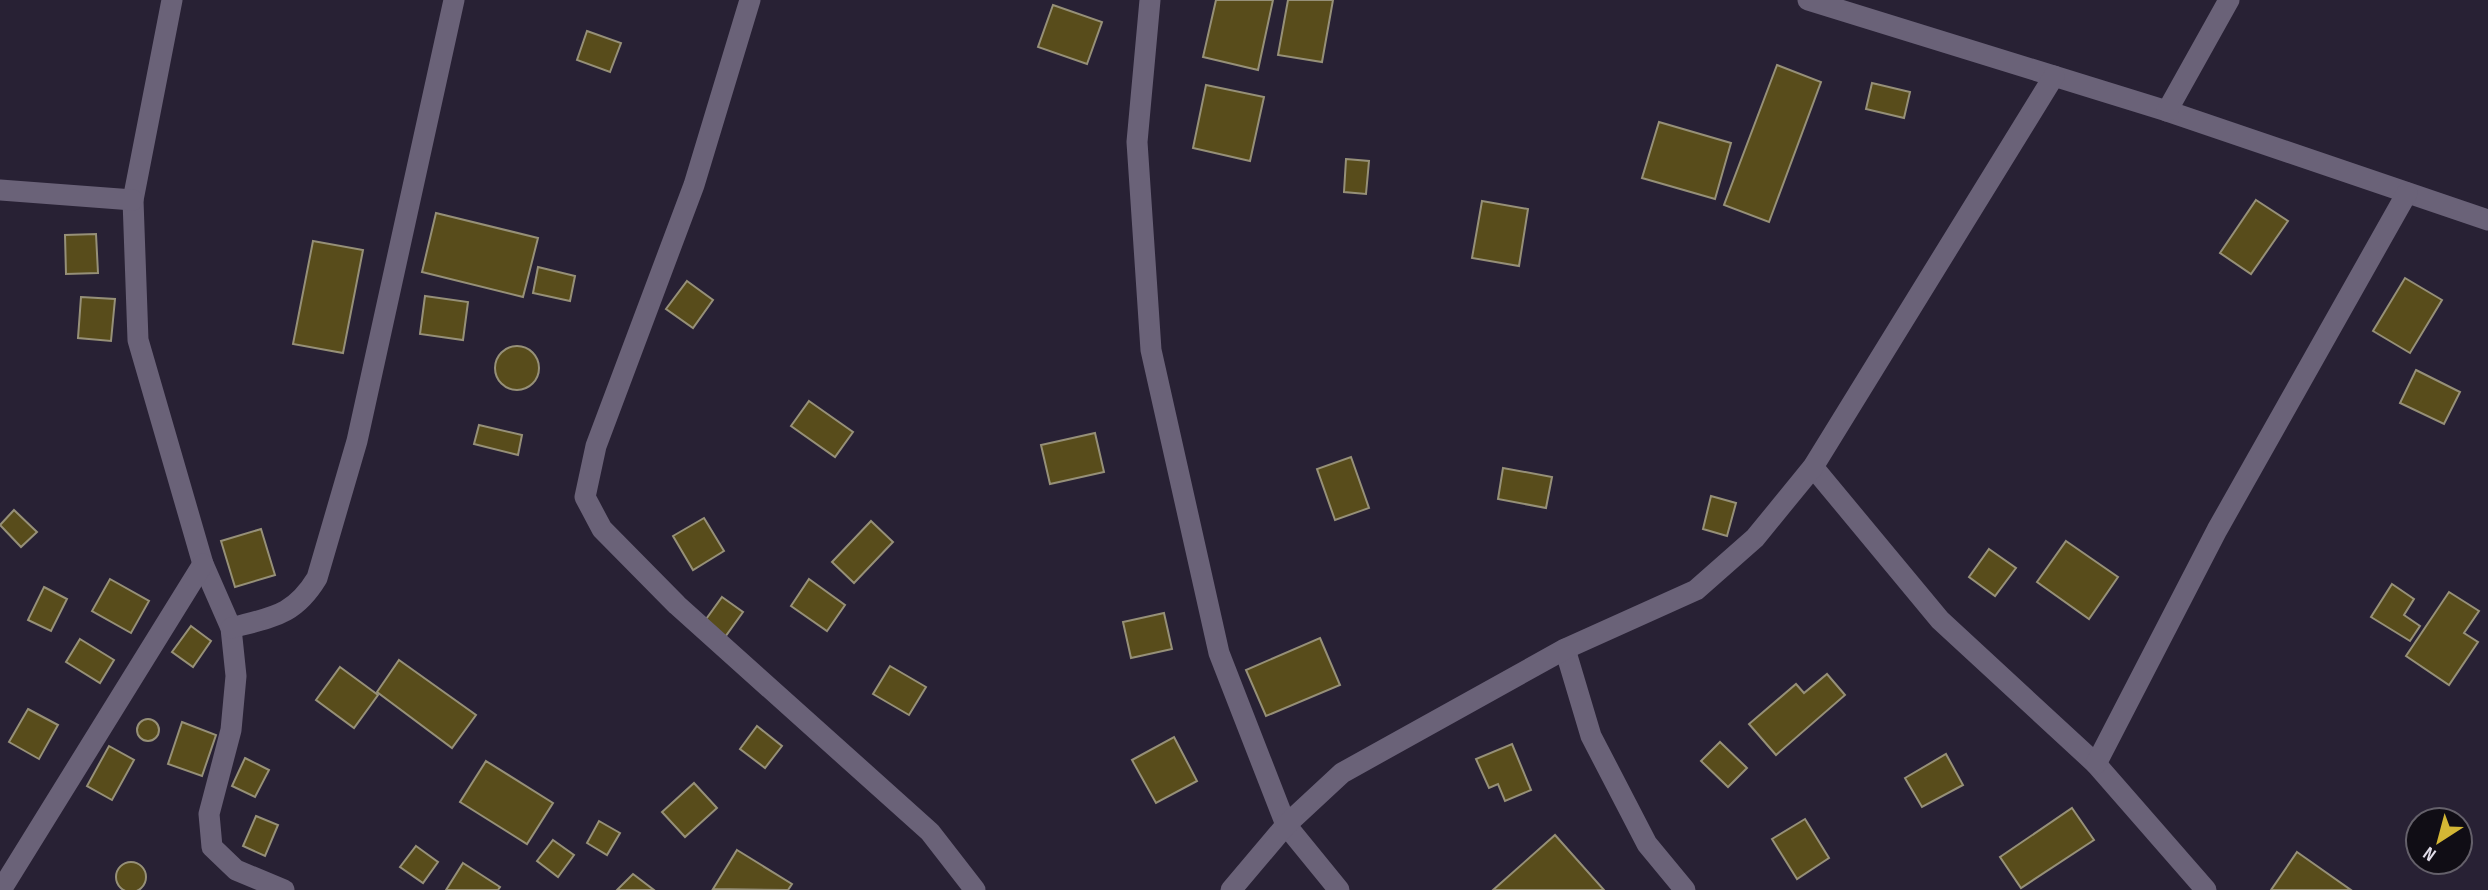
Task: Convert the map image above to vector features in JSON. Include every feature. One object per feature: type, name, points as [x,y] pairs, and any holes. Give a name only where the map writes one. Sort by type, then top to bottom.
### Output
[{"type":"street","points":[[172,0],[133,200],[138,340],[203,564],[231,628],[236,676],[232,717],[209,814],[212,847],[236,870],[284,890]]},
{"type":"street","points":[[231,628],[289,612],[305,598],[317,578],[357,442],[454,0]]},
{"type":"street","points":[[750,0],[694,185],[596,446],[585,498],[602,529],[611,539],[677,605],[930,832],[975,890]]},
{"type":"street","points":[[1150,0],[1137,142],[1151,350],[1219,653],[1286,825],[1339,890]]},
{"type":"street","points":[[2167,111],[2229,0]]},
{"type":"street","points":[[1822,2],[2167,111],[2488,220]]},
{"type":"street","points":[[1231,890],[1286,825],[1342,772],[1565,649],[1696,590],[1755,538],[1813,467],[2054,76]]},
{"type":"street","points":[[0,190],[133,200]]},
{"type":"street","points":[[2096,764],[2217,530],[2407,192]]},
{"type":"street","points":[[1813,467],[1940,620],[2096,764],[2206,890]]},
{"type":"street","points":[[1,890],[203,564]]},
{"type":"street","points":[[1565,649],[1591,736],[1647,844],[1685,890]]},
{"type":"building","points":[[1216,0],[1273,0],[1258,70],[1203,57]]},
{"type":"building","points":[[1288,0],[1333,0],[1322,62],[1278,55]]},
{"type":"building","points":[[1053,5],[1102,22],[1087,64],[1038,47]]},
{"type":"building","points":[[587,31],[621,43],[610,72],[577,60]]},
{"type":"building","points":[[1777,65],[1821,82],[1769,222],[1724,205]]},
{"type":"building","points":[[1872,83],[1910,92],[1904,118],[1866,109]]},
{"type":"building","points":[[1206,85],[1264,97],[1250,161],[1193,148]]},
{"type":"building","points":[[1659,122],[1731,143],[1715,199],[1642,178]]},
{"type":"building","points":[[1346,159],[1369,161],[1366,194],[1344,192]]},
{"type":"building","points":[[2256,200],[2288,221],[2251,274],[2220,253]]},
{"type":"building","points":[[1482,201],[1528,209],[1519,266],[1472,258]]},
{"type":"building","points":[[436,213],[538,238],[523,297],[422,272]]},
{"type":"building","points":[[96,234],[98,273],[66,274],[65,235]]},
{"type":"building","points":[[313,241],[363,250],[343,353],[293,344]]},
{"type":"building","points":[[538,267],[575,276],[570,301],[533,293]]},
{"type":"building","points":[[2405,278],[2442,300],[2410,353],[2373,331]]},
{"type":"building","points":[[687,281],[713,300],[693,328],[666,309]]},
{"type":"building","points":[[425,296],[468,302],[463,340],[420,334]]},
{"type":"building","points":[[81,297],[115,299],[111,341],[78,338]]},
{"type":"building","points":[[517,346],[533,352],[539,368],[533,384],[517,390],[501,384],[495,368],[501,352]]},
{"type":"building","points":[[2416,370],[2460,392],[2444,424],[2400,403]]},
{"type":"building","points":[[809,401],[853,432],[835,457],[791,426]]},
{"type":"building","points":[[479,425],[522,435],[518,455],[474,444]]},
{"type":"building","points":[[1095,433],[1104,472],[1050,484],[1041,445]]},
{"type":"building","points":[[1351,457],[1369,508],[1335,520],[1317,469]]},
{"type":"building","points":[[1503,468],[1552,477],[1546,508],[1498,499]]},
{"type":"building","points":[[1711,496],[1736,503],[1727,536],[1703,529]]},
{"type":"building","points":[[14,510],[37,532],[21,547],[0,525]]},
{"type":"building","points":[[704,518],[724,551],[693,570],[673,536]]},
{"type":"building","points":[[871,521],[893,542],[854,583],[832,562]]},
{"type":"building","points":[[261,529],[275,575],[235,587],[221,541]]},
{"type":"building","points":[[2066,541],[2118,577],[2089,619],[2037,582]]},
{"type":"building","points":[[1989,549],[2016,568],[1995,596],[1969,577]]},
{"type":"building","points":[[110,579],[149,601],[131,633],[92,611]]},
{"type":"building","points":[[809,579],[845,605],[827,631],[791,606]]},
{"type":"building","points":[[2392,584],[2414,599],[2404,615],[2420,626],[2410,641],[2371,617]]},
{"type":"building","points":[[44,587],[67,599],[51,631],[28,620]]},
{"type":"building","points":[[2449,592],[2479,611],[2464,633],[2478,642],[2449,685],[2406,656]]},
{"type":"building","points":[[722,597],[743,612],[725,637],[704,622]]},
{"type":"building","points":[[1164,613],[1172,649],[1131,658],[1123,622]]},
{"type":"building","points":[[191,626],[211,641],[193,667],[172,652]]},
{"type":"building","points":[[1320,638],[1340,685],[1266,716],[1246,670]]},
{"type":"building","points":[[80,639],[114,660],[100,683],[66,662]]},
{"type":"building","points":[[399,660],[476,715],[452,748],[377,692]]},
{"type":"building","points":[[890,666],[926,687],[909,715],[873,694]]},
{"type":"building","points":[[340,667],[378,695],[354,728],[316,700]]},
{"type":"building","points":[[1827,674],[1845,695],[1776,755],[1749,724],[1796,684],[1804,693]]},
{"type":"building","points":[[28,709],[58,725],[39,759],[9,742]]},
{"type":"building","points":[[148,719],[158,726],[159,730],[152,740],[148,741],[138,734],[137,730],[144,720]]},
{"type":"building","points":[[182,722],[216,735],[202,776],[168,764]]},
{"type":"building","points":[[757,726],[782,746],[765,768],[740,749]]},
{"type":"building","points":[[1174,737],[1197,781],[1156,803],[1132,760]]},
{"type":"building","points":[[1720,742],[1747,768],[1728,787],[1701,761]]},
{"type":"building","points":[[1512,744],[1531,790],[1505,801],[1498,784],[1489,788],[1476,759]]},
{"type":"building","points":[[109,746],[134,760],[112,800],[87,786]]},
{"type":"building","points":[[1946,754],[1963,785],[1922,807],[1905,778]]},
{"type":"building","points":[[245,758],[269,770],[255,797],[232,786]]},
{"type":"building","points":[[486,761],[553,803],[527,844],[460,802]]},
{"type":"building","points":[[694,783],[717,808],[685,837],[662,812]]},
{"type":"building","points":[[2072,808],[2094,840],[2021,888],[2000,857]]},
{"type":"building","points":[[256,816],[278,825],[265,856],[243,846]]},
{"type":"building","points":[[1805,819],[1829,858],[1797,879],[1772,839]]},
{"type":"building","points":[[599,821],[620,833],[607,855],[587,843]]},
{"type":"building","points":[[1555,835],[1604,890],[1493,890]]},
{"type":"building","points":[[553,840],[574,855],[558,877],[537,861]]},
{"type":"building","points":[[416,846],[438,862],[423,883],[400,867]]},
{"type":"building","points":[[737,850],[792,884],[788,890],[713,889]]},
{"type":"building","points":[[2297,852],[2351,890],[2271,890]]},
{"type":"building","points":[[131,862],[141,867],[146,877],[141,887],[131,892],[121,887],[116,877],[121,867]]},
{"type":"building","points":[[463,863],[500,887],[498,890],[446,890]]},
{"type":"building","points":[[633,874],[654,890],[617,890]]}]
